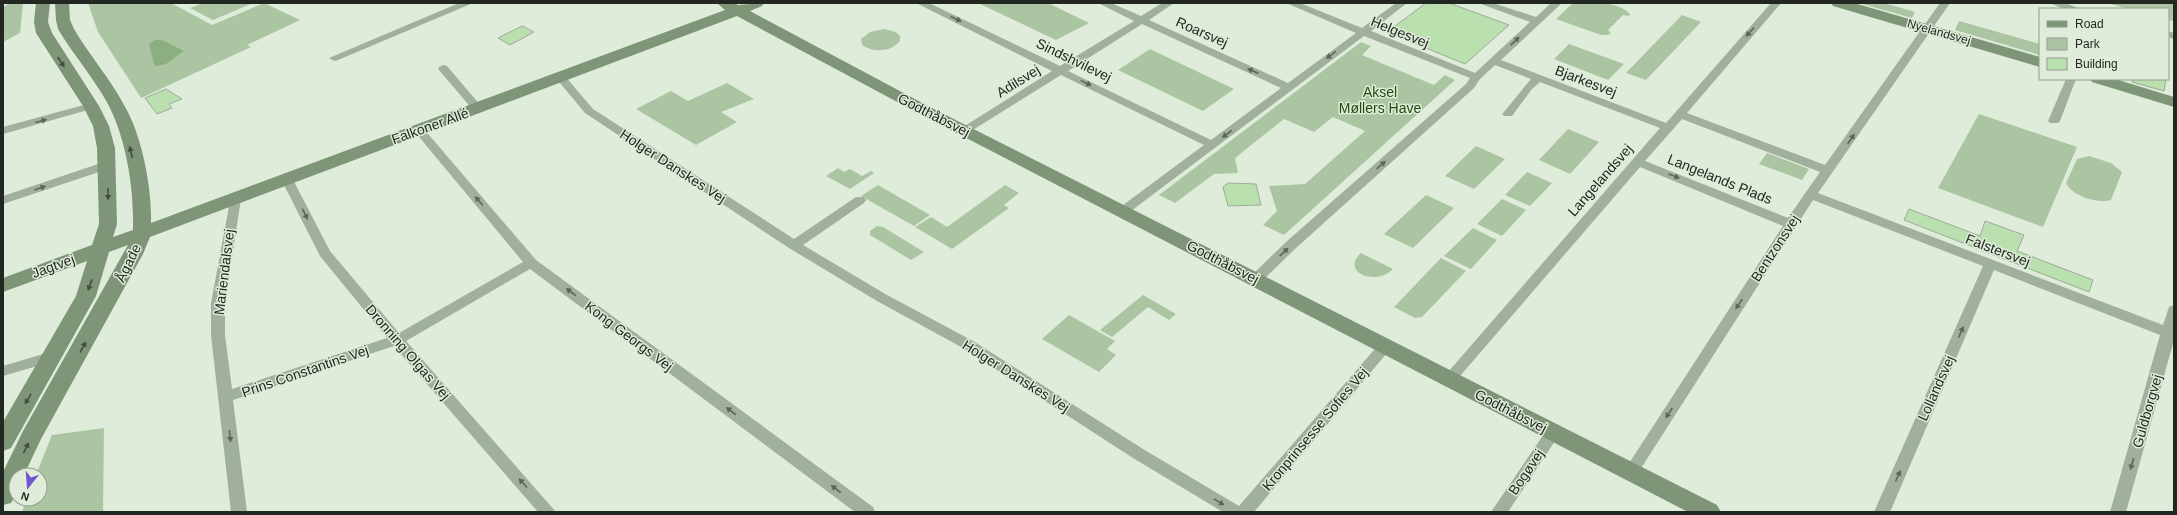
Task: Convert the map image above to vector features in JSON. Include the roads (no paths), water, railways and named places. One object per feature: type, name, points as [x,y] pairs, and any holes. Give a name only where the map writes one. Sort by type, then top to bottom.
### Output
[{"type":"street","name":"Ågade","points":[[3,442],[86,296],[102,248],[108,216],[107,165],[104,136],[91,106],[51,47],[42,28],[41,16],[43,3]]},
{"type":"street","name":"Ågade","points":[[3,496],[31,437],[134,254],[142,232],[139,189],[122,118],[110,94],[70,37],[63,20],[62,3]]},
{"type":"street","points":[[334,58],[468,3]]},
{"type":"street","name":"Godthåbsvej","points":[[724,3],[862,78],[964,131],[1710,512]]},
{"type":"street","name":"Falkoner Allé","points":[[102,248],[757,3]]},
{"type":"street","name":"Sindshvilevej","points":[[921,3],[1212,145]]},
{"type":"street","name":"Roarsvej","points":[[1103,3],[1289,87]]},
{"type":"street","name":"Adilsvej","points":[[964,131],[1169,3]]},
{"type":"street","name":"Helgesvej","points":[[1291,3],[1476,77]]},
{"type":"street","points":[[1123,211],[1402,3]]},
{"type":"street","points":[[1483,3],[1537,21]]},
{"type":"street","points":[[1256,279],[1470,86],[1476,77],[1557,3]]},
{"type":"street","name":"Langelandsvej","points":[[1449,379],[1776,3]]},
{"type":"street","name":"Nyelandsvej","points":[[1838,3],[2039,62]]},
{"type":"street","name":"Bentzonsvej","points":[[1631,472],[1790,224],[1829,171],[1925,29],[1945,3]]},
{"type":"street","points":[[2054,3],[2072,8]]},
{"type":"street","name":"Bjarkesvej","points":[[1494,62],[1667,127]]},
{"type":"street","points":[[443,68],[477,108]]},
{"type":"street","name":"Holger Danskes Vej","points":[[560,77],[589,111],[794,245],[882,298],[909,310],[998,363],[1114,438],[1236,512]]},
{"type":"street","points":[[1508,114],[1528,87],[1538,78]]},
{"type":"street","points":[[2054,121],[2071,80]]},
{"type":"street","points":[[2101,80],[2174,102]]},
{"type":"street","points":[[3,131],[91,106]]},
{"type":"street","points":[[1679,114],[1829,171]]},
{"type":"street","name":"Kong Georgs Vej","points":[[419,130],[531,263],[867,512]]},
{"type":"street","name":"Langelands Plads","points":[[1638,162],[1790,224]]},
{"type":"street","points":[[3,200],[107,165]]},
{"type":"street","name":"Dronning Olgas Vej","points":[[287,179],[325,253],[396,340],[548,512]]},
{"type":"street","name":"Falstersvej","points":[[1812,195],[2172,334]]},
{"type":"street","name":"Mariendalsvej","points":[[234,199],[218,303],[218,335],[239,512]]},
{"type":"street","points":[[794,245],[860,200]]},
{"type":"street","name":"Jagtvej","points":[[3,285],[102,248]]},
{"type":"street","name":"Prins Constantins Vej","points":[[226,398],[396,340],[531,263]]},
{"type":"street","name":"Lollandsvej","points":[[1882,512],[1990,265]]},
{"type":"street","name":"Guldborgvej","points":[[2118,512],[2172,334],[2174,310]]},
{"type":"street","name":"Kronprinsesse Sofies Vej","points":[[1244,512],[1385,347]]},
{"type":"street","points":[[3,371],[53,356]]},
{"type":"street","name":"Bogøvej","points":[[1499,512],[1553,432]]},
{"type":"park label","name":"Aksel Møllers Have","points":[[1380,100]]}]
